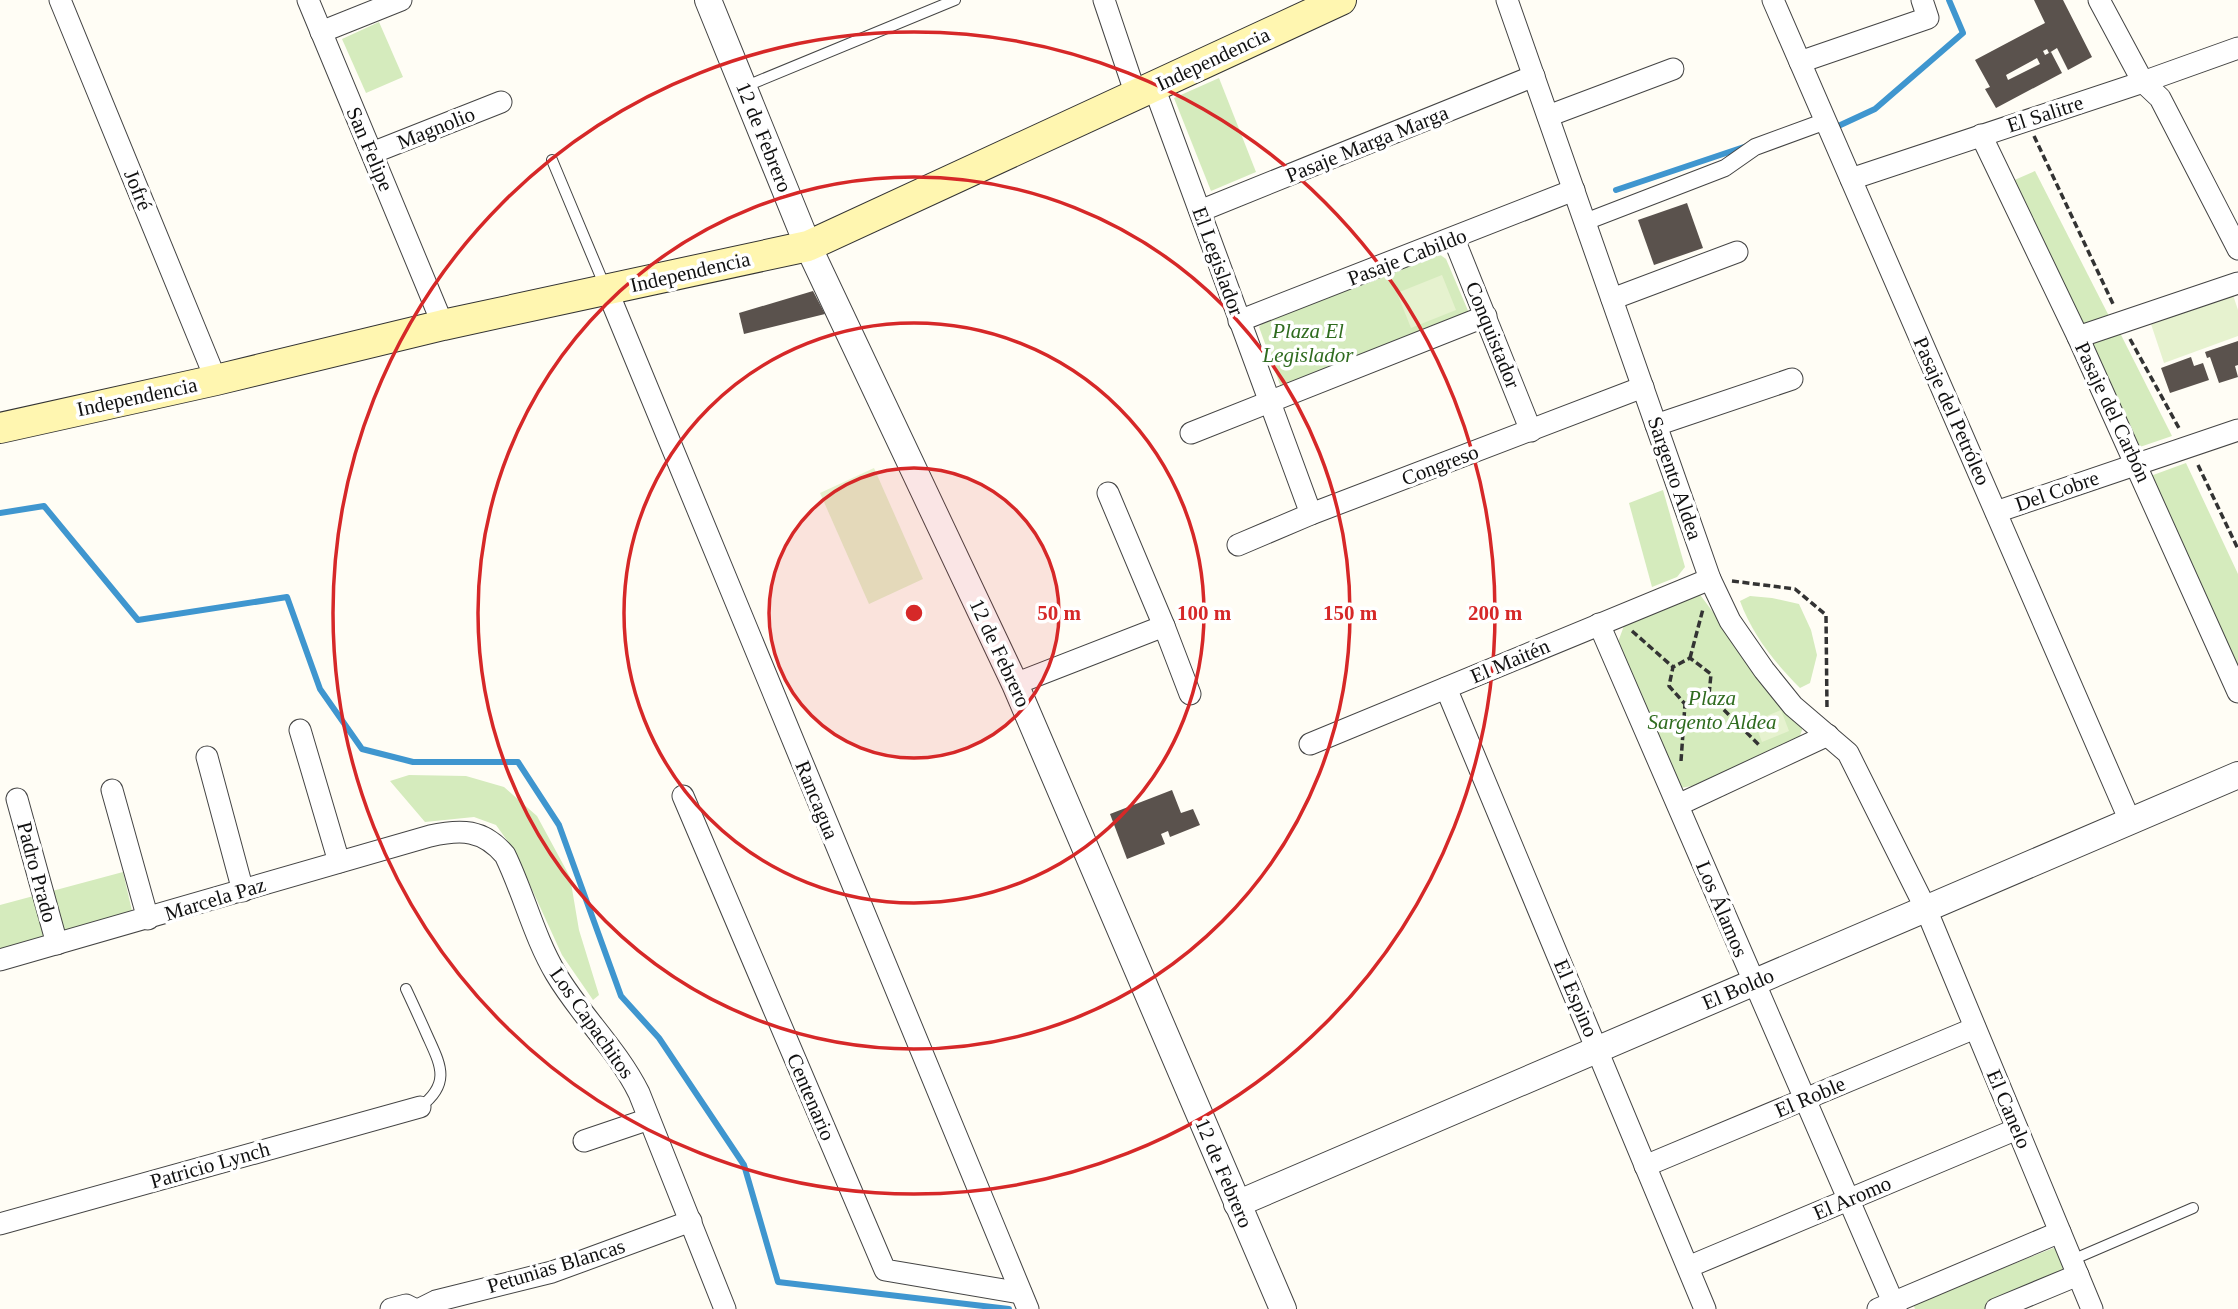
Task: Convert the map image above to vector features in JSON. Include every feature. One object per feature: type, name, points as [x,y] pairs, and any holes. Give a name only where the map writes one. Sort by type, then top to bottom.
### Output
[{"type":"main road","name":"Independencia","points":[[0,428],[216,380],[443,325],[808,246],[1341,0]]},
{"type":"street","name":"Jofré","points":[[60,0],[216,380]]},
{"type":"street","name":"San Felipe","points":[[308,0],[443,325]]},
{"type":"street","points":[[321,32],[401,0]]},
{"type":"street","name":"12 de Febrero","points":[[708,0],[808,246],[1015,684],[1283,1309]]},
{"type":"street","name":"El Legislador","points":[[1104,0],[1200,211],[1311,514]]},
{"type":"street","name":"Pasaje del Petróleo","points":[[1773,0],[2130,821]]},
{"type":"street","points":[[2099,0],[2143,82],[2160,97],[2238,249]]},
{"type":"street","name":"Sargento Aldea","points":[[1510,1],[1710,579],[1730,621],[1764,670],[1793,706],[1848,753],[1926,909]]},
{"type":"street","points":[[1800,62],[1925,9]]},
{"type":"street","name":"El Salitre","points":[[1851,179],[2238,48]]},
{"type":"street","points":[[1548,116],[1673,69]]},
{"type":"street","name":"Pasaje Marga Marga","points":[[1200,211],[1534,76]]},
{"type":"street","name":"Magnolio","points":[[372,153],[501,102]]},
{"type":"street","points":[[1585,222],[1725,168],[1755,147],[1828,127]]},
{"type":"street","name":"Pasaje del Carbón","points":[[1981,135],[2137,464],[2238,692]]},
{"type":"street","name":"Pasaje Cabildo","points":[[1239,321],[1574,190]]},
{"type":"street","name":"Conquistador","points":[[1454,239],[1531,431]]},
{"type":"street","points":[[1612,299],[1737,251]]},
{"type":"street","points":[[2078,337],[2238,284]]},
{"type":"street","name":"Rancagua","points":[[607,290],[1025,1303]]},
{"type":"street","points":[[1191,433],[1486,316]]},
{"type":"street","points":[[1656,425],[1792,379]]},
{"type":"street","name":"Congreso","points":[[1238,545],[1311,514],[1643,387]]},
{"type":"street","name":"Del Cobre","points":[[1996,512],[2238,430]]},
{"type":"street","points":[[1108,493],[1190,694]]},
{"type":"street","name":"El Maitén","points":[[1310,744],[1710,579]]},
{"type":"street","name":"Los Álamos","points":[[1608,621],[1678,806],[1848,1200],[1889,1307]]},
{"type":"street","points":[[1015,684],[1164,626]]},
{"type":"street","name":"El Espino","points":[[1446,688],[1705,1309]]},
{"type":"street","points":[[300,730],[339,862]]},
{"type":"street","points":[[1678,806],[1828,735]]},
{"type":"street","points":[[206,757],[243,891]]},
{"type":"street","name":"El Boldo","points":[[1237,1204],[2238,775]]},
{"type":"street","points":[[112,790],[148,919]]},
{"type":"street","name":"Centenario","points":[[683,796],[885,1270],[1025,1303]]},
{"type":"street","name":"Padro Prado","points":[[18,799],[57,944]]},
{"type":"street","name":"Los Capachitos","points":[[430,836],[455,830],[481,835],[505,855],[537,936],[555,973],[629,1072],[725,1309]]},
{"type":"street","name":"Marcela Paz","points":[[0,960],[430,836]]},
{"type":"street","name":"El Canelo","points":[[1926,909],[2092,1309]]},
{"type":"street","name":"El Roble","points":[[1645,1166],[1975,1028]]},
{"type":"street","name":"Patricio Lynch","points":[[0,1223],[420,1107]]},
{"type":"street","points":[[584,1141],[649,1119]]},
{"type":"street","name":"El Aromo","points":[[1688,1267],[2017,1129]]},
{"type":"street","name":"Petunias Blancas","points":[[420,1309],[436,1301],[552,1272],[691,1221]]},
{"type":"street","points":[[1889,1307],[2060,1233]]},
{"type":"street","points":[[1996,1309],[2075,1268]]},
{"type":"street","points":[[391,1309],[406,1305],[414,1309]]},
{"type":"lane","points":[[744,88],[955,0]]},
{"type":"lane","points":[[552,160],[607,290]]},
{"type":"lane","points":[[406,989],[441,1066],[435,1093],[420,1107]]},
{"type":"lane","points":[[2075,1268],[2193,1208]]},
{"type":"path","points":[[1673,667],[1690,658],[1710,579],[1795,589],[1826,615],[1828,735]]},
{"type":"path","points":[[1608,621],[1673,667]]},
{"type":"path","points":[[1690,658],[1711,674],[1709,695]]},
{"type":"path","points":[[1673,667],[1669,686],[1685,704],[1680,767]]},
{"type":"path","points":[[1685,704],[1709,695]]},
{"type":"path","points":[[1709,695],[1774,760]]},
{"type":"green space","points":[[379,22],[403,77],[366,93],[342,39]]},
{"type":"green space","points":[[1219,78],[1256,172],[1211,191],[1174,98]]},
{"type":"green space","points":[[2035,171],[2111,320],[2081,328],[2010,182]]},
{"type":"green space","name":"Plaza El Legislador","points":[[1435,251],[1446,259],[1469,313],[1283,393],[1259,327],[1267,318]]},
{"type":"green space","points":[[1442,275],[1456,310],[1411,328],[1397,293]]},
{"type":"green space","points":[[2233,295],[2238,310],[2238,336],[2164,363],[2151,324]]},
{"type":"green space","points":[[2118,329],[2172,436],[2137,448],[2089,338]]},
{"type":"green space","points":[[2186,463],[2238,574],[2238,680],[2145,478]]},
{"type":"green space","points":[[874,468],[923,579],[869,604],[820,493]]},
{"type":"green space","points":[[1663,490],[1685,567],[1677,577],[1652,587],[1629,503]]},
{"type":"green space","name":"Plaza Sargento Aldea","points":[[1698,592],[1762,678],[1803,727],[1798,742],[1692,786],[1680,788],[1618,642],[1625,623]]},
{"type":"green space","points":[[1750,596],[1799,604],[1811,630],[1817,655],[1810,683],[1800,688],[1765,647],[1740,601]]},
{"type":"green space","points":[[1781,710],[1789,731],[1762,742],[1754,721]]},
{"type":"green space","points":[[409,775],[466,776],[504,787],[537,816],[570,877],[579,930],[599,995],[593,1000],[562,955],[514,850],[496,825],[474,817],[425,822],[390,781]]},
{"type":"green space","points":[[123,872],[132,911],[0,950],[0,905]]},
{"type":"green space","points":[[2056,1247],[2069,1278],[1992,1309],[1915,1309],[1913,1304]]},
{"type":"building","points":[[2034,0],[2063,0],[2092,57],[2068,70],[2057,48],[2049,53],[2051,52],[2062,73],[1996,108],[1985,89],[1990,87],[1975,60],[2045,23]],"holes":[[[2037,58],[2040,64],[2008,80],[2006,75]]]},
{"type":"building","points":[[1687,203],[1703,248],[1654,265],[1638,220]]},
{"type":"building","points":[[813,291],[825,314],[744,334],[739,313]]},
{"type":"building","points":[[2238,341],[2238,365],[2235,366],[2238,377],[2219,383],[2210,357],[2207,358],[2205,352]]},
{"type":"building","points":[[2191,357],[2194,366],[2203,363],[2209,380],[2170,393],[2161,368]]},
{"type":"building","points":[[1172,790],[1181,813],[1193,809],[1200,825],[1170,837],[1168,831],[1161,834],[1165,844],[1127,859],[1110,814]]},
{"type":"waterway","points":[[1834,128],[1875,109],[1963,33],[1949,0]]},
{"type":"waterway","points":[[1616,190],[1747,146]]},
{"type":"waterway","points":[[0,513],[44,506],[138,620],[287,597],[320,689],[362,749],[413,762],[518,762],[559,825],[621,996],[659,1038],[744,1165],[778,1282],[1009,1309]]}]
